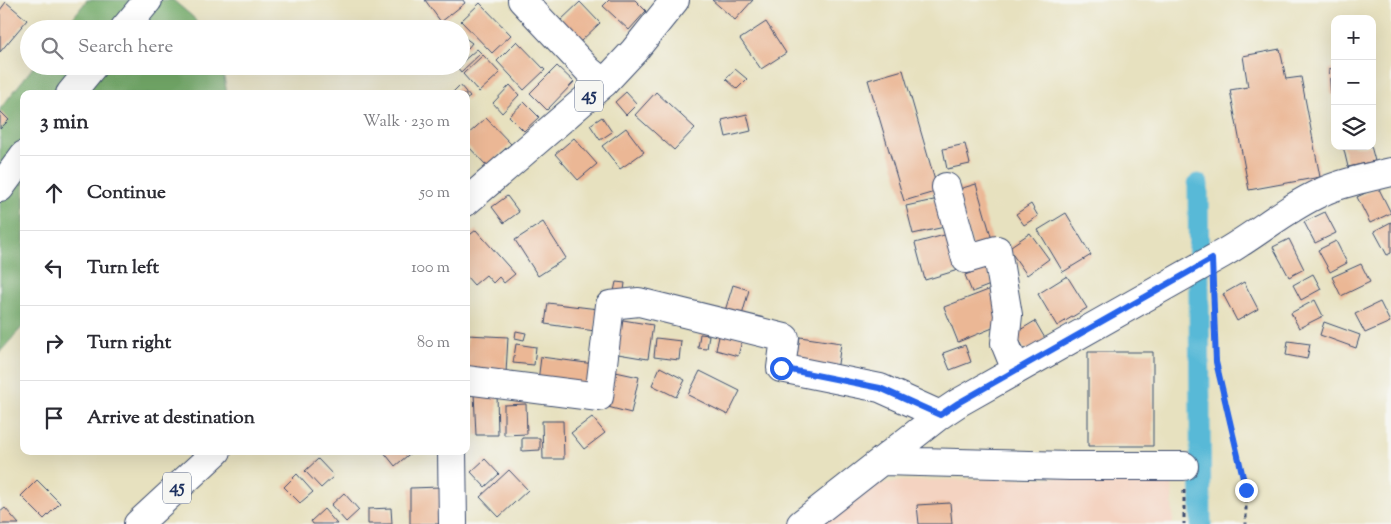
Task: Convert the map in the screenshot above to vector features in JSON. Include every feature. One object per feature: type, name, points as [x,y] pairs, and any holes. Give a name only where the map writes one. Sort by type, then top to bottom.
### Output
[{"type":"street","points":[[131,20],[148,0]]},
{"type":"street","points":[[522,0],[589,70],[604,83]]},
{"type":"street","name":"45","points":[[470,199],[604,83],[634,52],[675,0]]},
{"type":"street","points":[[73,90],[86,75]]},
{"type":"street","points":[[0,188],[20,160]]},
{"type":"street","points":[[801,524],[940,415],[1241,243],[1290,210],[1322,192],[1342,184],[1391,172]]},
{"type":"street","points":[[946,188],[966,259],[997,250],[1008,315],[1005,343],[1016,370]]},
{"type":"street","points":[[470,381],[599,397],[610,305],[639,302],[785,338],[781,368],[880,388],[940,415]]},
{"type":"street","name":"45","points":[[138,524],[212,455]]},
{"type":"street","points":[[452,455],[453,524]]},
{"type":"street","points":[[882,461],[1070,466],[1184,466]]},
{"type":"path","points":[[1203,264],[1216,362],[1246,490],[1246,524]]},
{"type":"path","points":[[1184,466],[1184,524]]},
{"type":"shaded area","points":[[1172,475],[1173,524],[816,524],[862,487],[899,481]]},
{"type":"green space","points":[[87,0],[173,0],[195,20],[71,20]]},
{"type":"green space","points":[[27,75],[224,75],[226,90],[20,90],[20,330],[0,352],[0,109]]},
{"type":"building","points":[[425,0],[463,0],[465,3],[444,20],[440,20]]},
{"type":"building","points":[[609,0],[635,0],[646,11],[629,30],[603,6]]},
{"type":"building","points":[[712,0],[753,0],[735,20]]},
{"type":"building","points":[[6,2],[27,20],[20,20],[20,28],[0,52],[0,10]]},
{"type":"building","points":[[580,2],[600,23],[580,42],[560,21]]},
{"type":"building","points":[[480,3],[511,35],[492,53],[470,30],[470,20],[462,20]]},
{"type":"building","points":[[766,22],[786,53],[761,69],[740,39]]},
{"type":"building","points":[[517,41],[545,70],[524,90],[497,61]]},
{"type":"building","points":[[477,49],[481,53],[470,63],[470,55]]},
{"type":"building","points":[[1280,49],[1286,79],[1301,77],[1320,177],[1249,190],[1230,90],[1248,87],[1243,56]]},
{"type":"building","points":[[483,55],[500,73],[479,92],[464,75],[470,75],[470,67]]},
{"type":"building","points":[[557,66],[574,82],[547,110],[530,93]]},
{"type":"building","points":[[735,69],[747,79],[737,89],[726,79]]},
{"type":"building","points":[[1329,69],[1331,69],[1331,95]]},
{"type":"building","points":[[903,70],[938,191],[904,201],[868,80]]},
{"type":"building","points":[[460,85],[464,90],[455,90]]},
{"type":"building","points":[[510,85],[519,95],[502,113],[493,103]]},
{"type":"building","points":[[626,92],[637,104],[626,115],[615,102]]},
{"type":"building","points":[[656,92],[695,128],[674,150],[635,115]]},
{"type":"building","points":[[524,102],[539,117],[524,131],[509,116]]},
{"type":"building","points":[[0,111],[9,120],[0,129]]},
{"type":"building","points":[[747,114],[751,131],[726,137],[722,120]]},
{"type":"building","points":[[602,117],[612,132],[600,140],[590,125]]},
{"type":"building","points":[[486,118],[511,144],[487,166],[470,148],[470,132]]},
{"type":"building","points":[[626,128],[644,152],[620,169],[602,146]]},
{"type":"building","points":[[574,138],[597,164],[578,180],[555,154]]},
{"type":"building","points":[[965,144],[970,164],[947,169],[943,149]]},
{"type":"building","points":[[1344,150],[1372,150],[1375,161],[1348,167]]},
{"type":"building","points":[[976,184],[993,243],[973,248],[956,190]]},
{"type":"building","points":[[1378,187],[1391,213],[1370,223],[1357,197]]},
{"type":"building","points":[[507,196],[519,212],[504,223],[492,207]]},
{"type":"building","points":[[943,198],[949,226],[913,234],[906,206]]},
{"type":"building","points":[[1031,204],[1038,216],[1024,225],[1016,214]]},
{"type":"building","points":[[1325,212],[1336,233],[1315,243],[1304,222]]},
{"type":"building","points":[[1066,213],[1091,255],[1063,272],[1038,230]]},
{"type":"building","points":[[543,222],[566,258],[538,276],[515,240]]},
{"type":"building","points":[[1391,222],[1391,253],[1387,255],[1374,231]]},
{"type":"building","points":[[476,230],[515,274],[504,283],[499,277],[493,283],[486,275],[474,285],[470,280],[470,235]]},
{"type":"building","points":[[1030,233],[1049,259],[1027,275],[1008,248]]},
{"type":"building","points":[[948,234],[958,270],[925,280],[915,243]]},
{"type":"building","points":[[1289,239],[1304,269],[1289,277],[1273,247]]},
{"type":"building","points":[[1336,241],[1347,263],[1330,272],[1318,250]]},
{"type":"building","points":[[1361,264],[1370,282],[1341,296],[1332,277]]},
{"type":"building","points":[[986,267],[993,284],[972,292],[965,275]]},
{"type":"building","points":[[1313,274],[1321,289],[1301,300],[1293,285]]},
{"type":"building","points":[[1067,276],[1087,308],[1057,326],[1038,294]]},
{"type":"building","points":[[616,282],[625,283],[623,298],[613,296]]},
{"type":"building","points":[[1244,282],[1258,309],[1237,321],[1223,294]]},
{"type":"building","points":[[733,285],[749,290],[741,319],[724,314]]},
{"type":"building","points":[[991,289],[1005,323],[958,342],[944,307]]},
{"type":"building","points":[[1315,300],[1323,316],[1299,328],[1291,313]]},
{"type":"building","points":[[1380,302],[1390,322],[1365,333],[1355,314]]},
{"type":"building","points":[[548,303],[598,309],[595,331],[545,324]]},
{"type":"building","points":[[617,319],[653,325],[648,359],[612,353]]},
{"type":"building","points":[[1035,321],[1046,340],[1026,352],[1015,333]]},
{"type":"building","points":[[1324,322],[1360,335],[1356,348],[1320,335]]},
{"type":"building","points":[[516,331],[526,333],[524,340],[515,338]]},
{"type":"building","points":[[720,332],[743,337],[738,356],[716,350]]},
{"type":"building","points":[[700,334],[709,335],[707,349],[698,348]]},
{"type":"building","points":[[470,335],[508,337],[506,373],[470,371]]},
{"type":"building","points":[[800,337],[841,343],[837,371],[795,364]]},
{"type":"building","points":[[656,338],[681,341],[679,360],[654,357]]},
{"type":"building","points":[[1288,341],[1310,344],[1307,359],[1286,355]]},
{"type":"building","points":[[516,344],[536,347],[534,365],[513,363]]},
{"type":"building","points":[[965,345],[971,362],[950,370],[943,353]]},
{"type":"building","points":[[1088,352],[1153,352],[1153,446],[1088,446]]},
{"type":"building","points":[[541,357],[594,364],[592,388],[538,381]]},
{"type":"building","points":[[660,367],[685,380],[676,397],[652,385]]},
{"type":"building","points":[[611,371],[639,377],[631,413],[604,406]]},
{"type":"building","points":[[700,371],[740,391],[728,415],[688,395]]},
{"type":"building","points":[[474,393],[497,393],[498,435],[476,435]]},
{"type":"building","points":[[526,404],[527,434],[504,435],[504,405]]},
{"type":"building","points":[[592,417],[605,433],[584,449],[571,433]]},
{"type":"building","points":[[542,421],[563,421],[564,459],[543,459]]},
{"type":"building","points":[[522,438],[540,438],[540,450],[522,451]]},
{"type":"building","points":[[386,455],[408,455],[395,466]]},
{"type":"building","points":[[318,459],[334,476],[321,488],[305,471]]},
{"type":"building","points":[[485,459],[499,474],[485,487],[471,472]]},
{"type":"building","points":[[509,470],[528,490],[499,517],[480,497]]},
{"type":"building","points":[[297,474],[313,492],[300,503],[284,487]]},
{"type":"building","points":[[37,480],[60,503],[44,519],[21,496]]},
{"type":"building","points":[[441,487],[441,524],[410,524],[410,488]]},
{"type":"building","points":[[344,493],[359,510],[346,522],[331,505]]},
{"type":"building","points":[[950,503],[952,524],[919,524],[917,505]]},
{"type":"building","points":[[5,508],[19,524],[0,524],[0,512]]},
{"type":"building","points":[[391,508],[392,524],[368,524],[368,509]]},
{"type":"building","points":[[324,509],[337,524],[313,524],[311,521]]},
{"type":"waterway","points":[[1198,184],[1201,524]]},
{"type":"route","points":[[781,368],[880,388],[940,415],[1212,259],[1216,362],[1246,490]]}]
